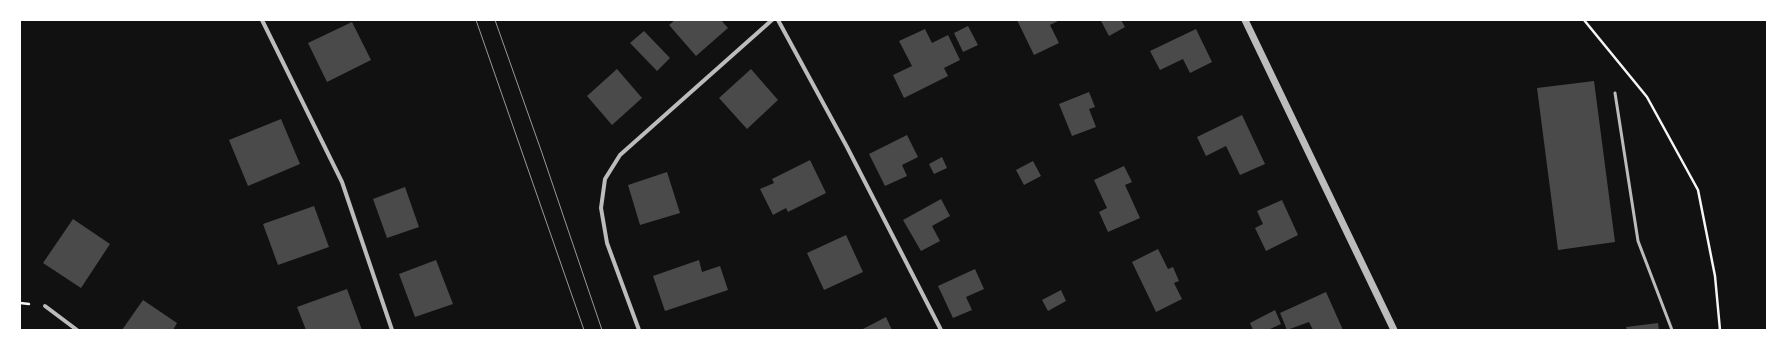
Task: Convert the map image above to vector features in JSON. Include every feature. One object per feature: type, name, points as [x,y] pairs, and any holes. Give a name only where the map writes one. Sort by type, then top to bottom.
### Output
[{"type":"street","points":[[262,20],[342,182],[392,330]]},
{"type":"street","points":[[639,330],[607,243],[601,208],[605,179],[620,155],[772,20]]},
{"type":"street","points":[[778,20],[847,147],[941,330]]},
{"type":"street","points":[[1245,20],[1394,330]]},
{"type":"street","points":[[45,306],[77,330]]},
{"type":"lane","points":[[1615,93],[1638,241],[1672,330]]},
{"type":"path","points":[[1584,20],[1647,97],[1698,190],[1715,276],[1720,330]]},
{"type":"building","points":[[675,20],[721,20],[728,28],[696,56],[669,25]]},
{"type":"building","points":[[1017,20],[1060,20],[1050,25],[1059,43],[1034,55]]},
{"type":"building","points":[[1121,20],[1125,27],[1109,36],[1101,21]]},
{"type":"building","points":[[352,22],[371,60],[327,82],[308,43]]},
{"type":"building","points":[[968,26],[978,45],[963,52],[954,33]]},
{"type":"building","points":[[925,29],[932,43],[948,35],[960,60],[944,68],[948,76],[904,98],[893,75],[912,66],[899,41]]},
{"type":"building","points":[[1196,29],[1212,62],[1190,73],[1183,59],[1160,70],[1150,51]]},
{"type":"building","points":[[644,31],[670,58],[657,71],[630,43]]},
{"type":"building","points":[[617,69],[642,98],[612,125],[587,96]]},
{"type":"building","points":[[751,69],[778,100],[747,129],[719,98]]},
{"type":"building","points":[[1594,81],[1615,242],[1558,250],[1537,88]]},
{"type":"building","points":[[1089,92],[1095,107],[1089,109],[1096,127],[1072,136],[1059,104]]},
{"type":"building","points":[[1242,115],[1265,164],[1240,175],[1226,146],[1206,156],[1197,137]]},
{"type":"building","points":[[281,119],[300,164],[248,186],[229,140]]},
{"type":"building","points":[[907,135],[918,157],[902,165],[907,176],[885,186],[869,154]]},
{"type":"building","points":[[942,157],[947,168],[934,174],[929,164]]},
{"type":"building","points":[[810,160],[826,193],[788,212],[786,208],[773,215],[760,189],[774,183],[772,179]]},
{"type":"building","points":[[1033,161],[1041,176],[1024,185],[1016,170]]},
{"type":"building","points":[[1124,166],[1132,182],[1125,185],[1140,218],[1108,232],[1099,212],[1107,208],[1094,180]]},
{"type":"building","points":[[667,172],[680,213],[640,225],[628,185]]},
{"type":"building","points":[[405,187],[419,227],[387,238],[373,199]]},
{"type":"building","points":[[941,199],[950,216],[932,226],[940,241],[921,251],[903,220]]},
{"type":"building","points":[[1282,200],[1298,235],[1266,251],[1255,228],[1263,224],[1257,211]]},
{"type":"building","points":[[314,206],[329,247],[278,265],[263,224]]},
{"type":"building","points":[[73,219],[110,244],[81,288],[43,263]]},
{"type":"building","points":[[846,235],[863,272],[824,290],[807,253]]},
{"type":"building","points":[[1158,249],[1168,269],[1173,267],[1179,281],[1174,283],[1182,299],[1156,312],[1132,262]]},
{"type":"building","points":[[436,260],[453,304],[415,317],[399,274]]},
{"type":"building","points":[[699,260],[702,272],[720,266],[728,290],[665,311],[653,276]]},
{"type":"building","points":[[975,269],[984,289],[966,297],[972,310],[953,318],[938,286]]},
{"type":"building","points":[[347,289],[362,330],[306,330],[297,307]]},
{"type":"building","points":[[1061,290],[1066,301],[1048,311],[1042,300]]},
{"type":"building","points":[[1326,292],[1343,330],[1313,330],[1309,322],[1287,330],[1280,313]]},
{"type":"building","points":[[143,300],[177,323],[173,330],[122,330]]},
{"type":"building","points":[[1275,310],[1281,324],[1268,330],[1253,330],[1250,323]]},
{"type":"building","points":[[886,317],[892,330],[861,330]]},
{"type":"building","points":[[1658,323],[1659,330],[1627,330],[1626,327]]},
{"type":"tram line","points":[[476,20],[584,330]]},
{"type":"tram line","points":[[495,20],[602,330]]}]
